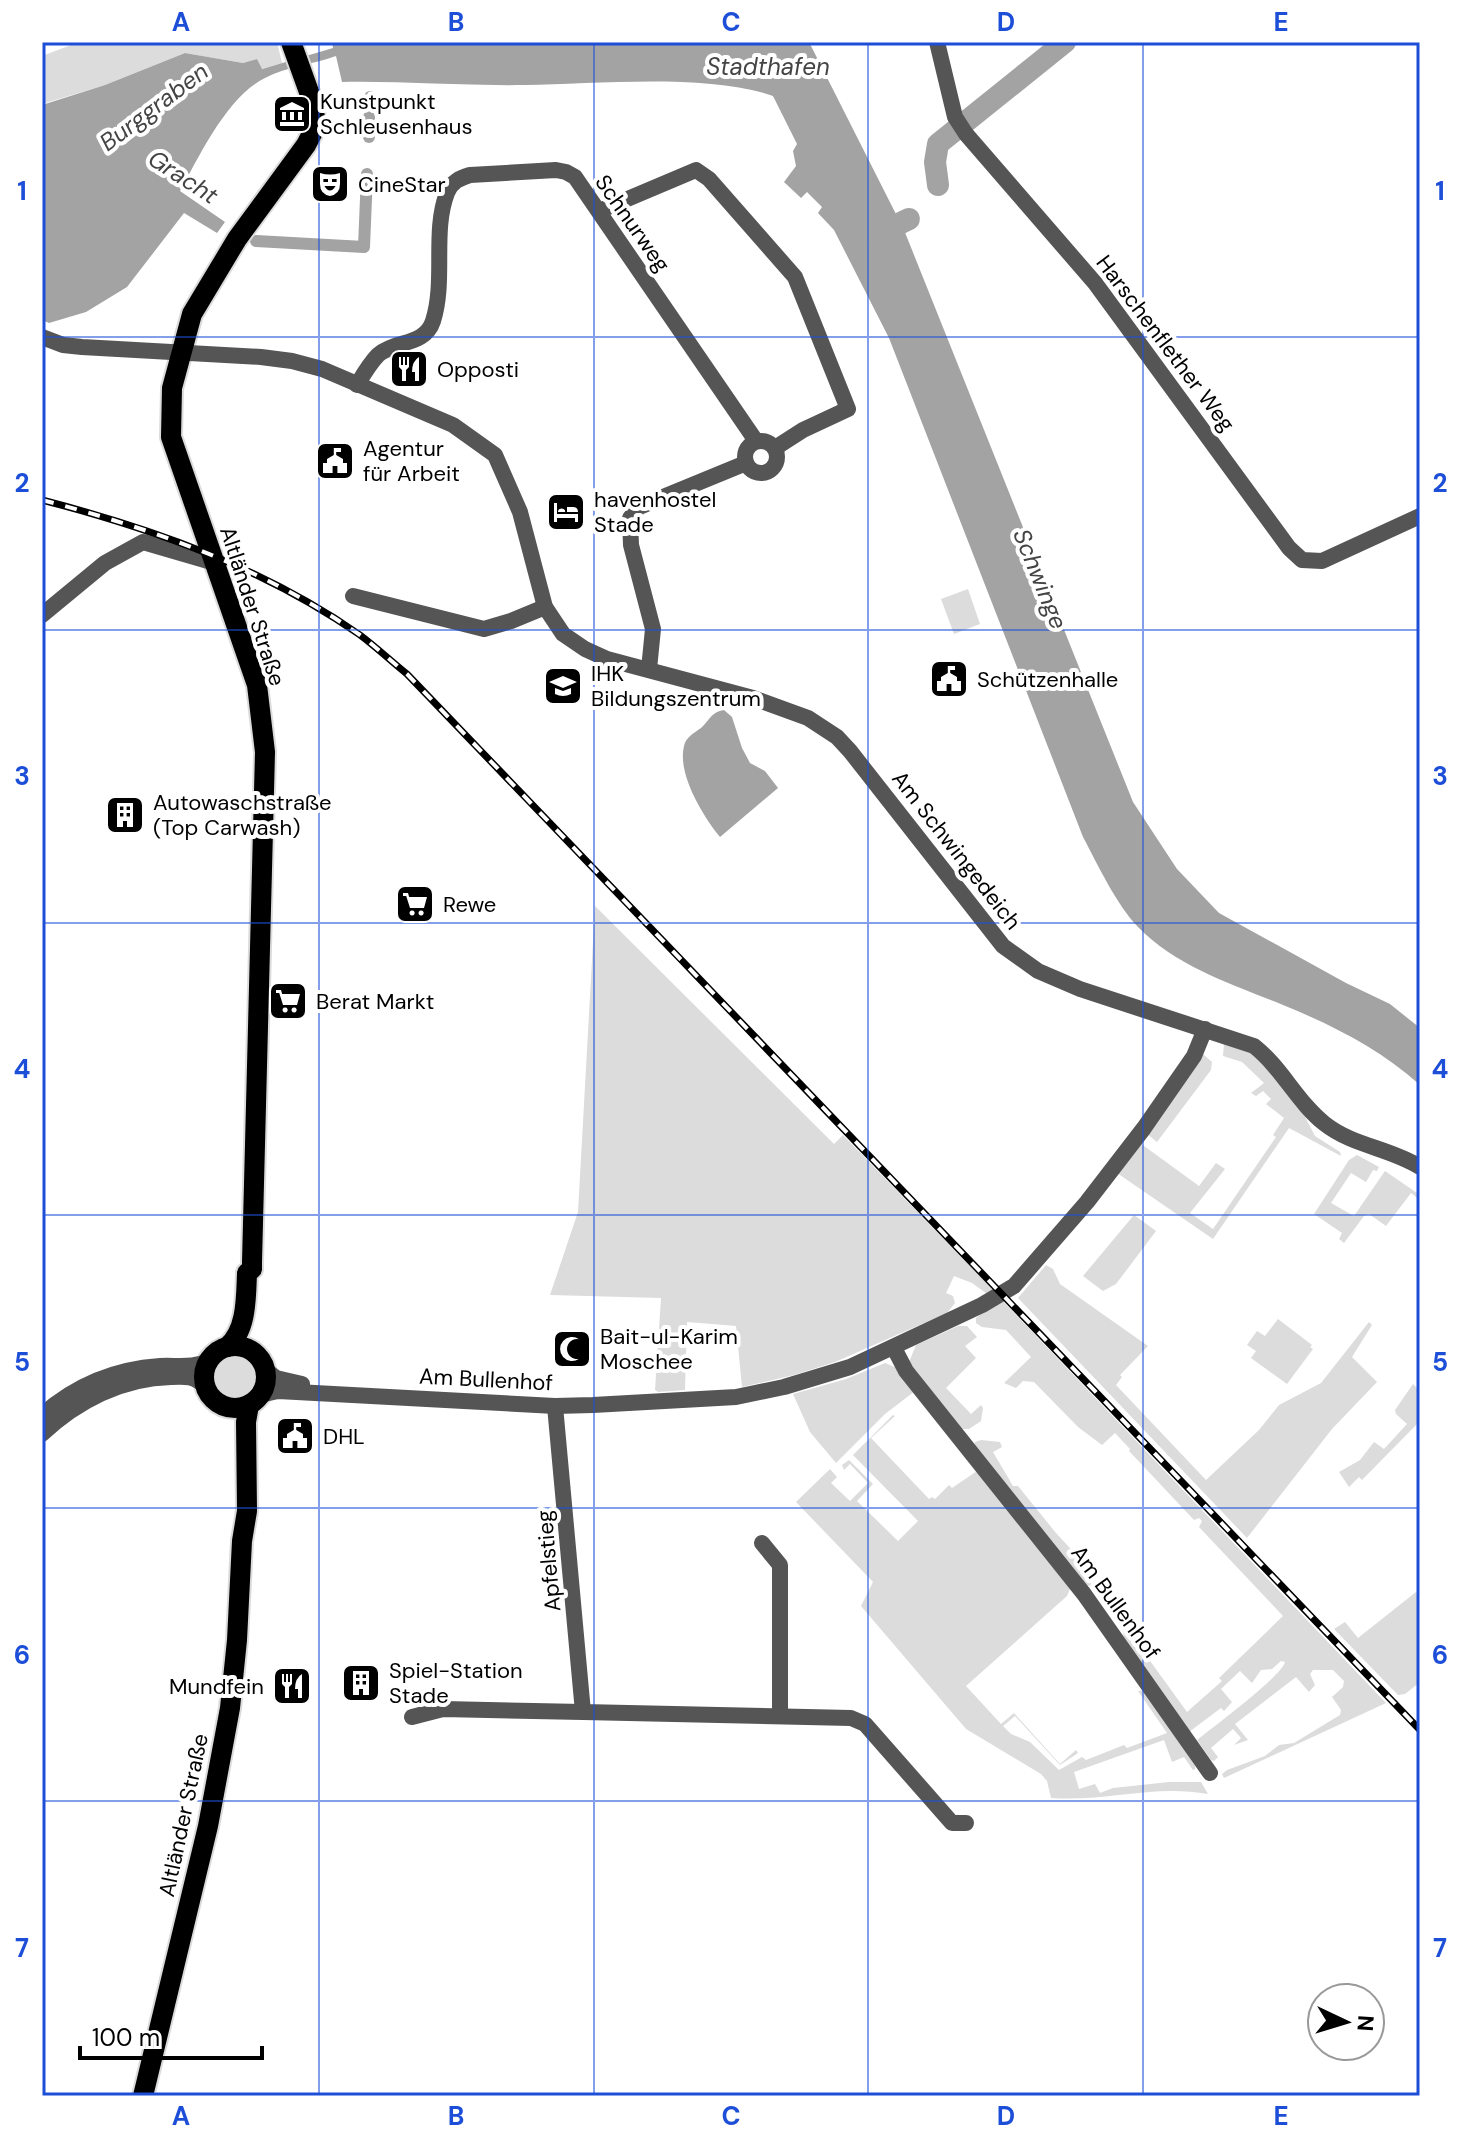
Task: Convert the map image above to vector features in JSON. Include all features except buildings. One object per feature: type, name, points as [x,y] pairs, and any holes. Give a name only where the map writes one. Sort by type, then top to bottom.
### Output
[{"type":"main road","name":"Altländer Straße","points":[[259,1361],[249,1339],[256,1274],[252,1269],[265,752],[257,685],[171,437],[172,388],[192,314],[229,252],[306,145],[316,126],[317,117],[295,54]]},
{"type":"main road","name":"Altländer Straße","points":[[227,1347],[238,1334],[247,1273],[252,1269]]},
{"type":"main road","points":[[227,1347],[240,1347],[259,1361],[265,1382],[254,1400],[227,1407],[212,1399],[205,1387],[204,1374],[209,1360],[227,1347]]},
{"type":"main road","name":"Altländer Straße","points":[[242,1541],[247,1511],[246,1419],[254,1400]]},
{"type":"main road","name":"Altländer Straße","points":[[143,2096],[208,1826],[225,1738],[236,1653],[242,1541],[237,1438],[227,1407]]},
{"type":"street","name":"Harschenflether Weg","points":[[937,42],[955,117],[966,134],[1095,283],[1289,548],[1302,560],[1322,561],[1420,516]]},
{"type":"street","points":[[599,211],[696,170],[709,179],[795,277],[848,409],[803,430],[775,448]]},
{"type":"street","name":"Schnurweg","points":[[357,385],[377,356],[393,345],[413,342],[432,325],[446,194],[459,178],[505,172],[566,172],[575,177],[756,441]]},
{"type":"street","name":"Am Schwingedeich","points":[[42,337],[63,345],[82,347],[292,361],[322,369],[453,425],[495,455],[520,512],[545,607],[563,634],[607,659],[753,698],[808,718],[837,737],[850,751],[1003,946],[1038,971],[1080,989],[1256,1048],[1307,1108],[1338,1133],[1420,1167]]},
{"type":"street","points":[[756,441],[766,441],[775,448],[776,463],[770,471],[755,472],[746,463],[745,453],[756,441]]},
{"type":"street","points":[[649,669],[653,629],[631,545],[630,518],[639,507],[746,463]]},
{"type":"street","points":[[42,615],[105,563],[143,542],[215,563]]},
{"type":"street","points":[[353,596],[484,629],[545,607]]},
{"type":"street","name":"Am Bullenhof","points":[[254,1400],[276,1391],[555,1406],[748,1395],[829,1375],[894,1348],[1014,1286],[1101,1185],[1144,1128],[1194,1056],[1205,1029]]},
{"type":"street","name":"Am Bullenhof","points":[[894,1348],[906,1371],[1111,1629],[1210,1773]]},
{"type":"street","points":[[42,1415],[68,1395],[101,1378],[153,1367],[195,1366],[209,1360]]},
{"type":"street","name":"Am Bullenhof","points":[[259,1361],[269,1375],[280,1380],[354,1394]]},
{"type":"street","points":[[42,1434],[83,1402],[136,1380],[189,1377],[205,1387]]},
{"type":"street","name":"Apfelstieg","points":[[555,1406],[583,1712]]},
{"type":"street","points":[[762,1543],[780,1565],[780,1715]]},
{"type":"street","points":[[412,1717],[443,1709],[851,1718],[865,1724],[952,1823],[966,1823]]},
{"type":"shaded area","points":[[79,42],[277,42],[282,63],[261,69],[257,59],[243,63],[185,53],[105,85],[42,104],[42,56]]},
{"type":"shaded area","points":[[968,589],[980,624],[954,634],[941,599]]},
{"type":"shaded area","points":[[595,906],[834,1144],[843,1135],[996,1293],[990,1296],[972,1283],[954,1276],[946,1293],[953,1296],[955,1303],[947,1313],[835,1362],[742,1387],[736,1326],[687,1322],[685,1390],[658,1392],[655,1390],[661,1298],[550,1295],[578,1212]]},
{"type":"shaded area","points":[[1224,1043],[1247,1050],[1260,1059],[1301,1109],[1315,1136],[1340,1152],[1341,1156],[1289,1128],[1213,1239],[1117,1173],[1140,1143],[1199,1186],[1216,1163],[1225,1169],[1190,1213],[1213,1229],[1276,1137],[1273,1135],[1284,1118],[1266,1104],[1271,1099],[1263,1091],[1256,1096],[1251,1093],[1264,1083],[1242,1062],[1223,1056]]},
{"type":"shaded area","points":[[1203,1054],[1212,1062],[1211,1070],[1157,1142],[1147,1134]]},
{"type":"shaded area","points":[[1357,1155],[1379,1167],[1377,1171],[1373,1170],[1366,1182],[1351,1173],[1331,1203],[1354,1216],[1385,1171],[1420,1195],[1420,1200],[1411,1193],[1386,1226],[1369,1214],[1364,1216],[1344,1243],[1339,1239],[1342,1233],[1314,1214],[1349,1160]]},
{"type":"shaded area","points":[[1134,1215],[1156,1231],[1116,1284],[1103,1291],[1083,1276]]},
{"type":"shaded area","points":[[1046,1265],[1053,1269],[1060,1284],[1148,1346],[1120,1375],[1122,1377],[1116,1385],[1206,1480],[1259,1430],[1279,1405],[1321,1383],[1369,1322],[1372,1325],[1352,1357],[1377,1382],[1332,1429],[1247,1538],[1018,1298]]},
{"type":"shaded area","points":[[1001,1299],[1386,1703],[1224,1778],[1222,1774],[1227,1770],[1265,1756],[1279,1745],[1294,1743],[1340,1715],[1341,1710],[1332,1697],[1343,1687],[1344,1681],[1333,1670],[1313,1670],[1310,1674],[1315,1685],[1309,1692],[1296,1677],[1235,1724],[1248,1740],[1234,1745],[1241,1738],[1233,1729],[1211,1748],[1218,1757],[1211,1760],[1197,1740],[1260,1689],[1285,1662],[1281,1661],[1272,1669],[1261,1670],[1252,1683],[1240,1671],[1221,1689],[1232,1702],[1224,1711],[1221,1708],[1189,1732],[1124,1639],[1123,1630],[1127,1629],[1187,1712],[1222,1681],[1219,1678],[1283,1616],[1199,1527],[1202,1521],[1199,1518],[1194,1520],[1115,1433],[1102,1445],[1078,1427],[1034,1382],[1023,1381],[1016,1388],[1004,1383],[1031,1357],[1006,1330],[982,1327],[976,1323],[976,1318]]},
{"type":"shaded area","points":[[1278,1319],[1313,1349],[1287,1384],[1251,1358],[1256,1351],[1247,1345],[1257,1331],[1265,1336]]},
{"type":"shaded area","points":[[958,1326],[967,1326],[977,1337],[965,1346],[976,1358],[946,1388],[971,1414],[981,1405],[983,1408],[981,1421],[969,1429],[960,1429],[909,1362],[916,1345]]},
{"type":"shaded area","points":[[235,1356],[250,1362],[256,1377],[250,1392],[235,1398],[220,1392],[214,1377],[220,1362]]},
{"type":"shaded area","points":[[885,1363],[897,1368],[915,1391],[885,1414],[836,1463],[810,1432],[793,1394],[846,1379]]},
{"type":"shaded area","points":[[1413,1384],[1420,1391],[1420,1421],[1362,1480],[1359,1477],[1349,1487],[1339,1472],[1360,1460],[1374,1442],[1384,1449],[1407,1424],[1395,1410]]},
{"type":"shaded area","points":[[893,1415],[871,1438],[929,1499],[935,1499],[949,1485],[952,1488],[977,1471],[1070,1589],[1067,1596],[966,1686],[1001,1724],[1014,1713],[1060,1764],[1076,1750],[1078,1753],[1060,1765],[1015,1716],[1003,1726],[1011,1734],[1030,1742],[1059,1770],[1082,1757],[1086,1760],[1167,1733],[1138,1691],[1145,1690],[1195,1769],[1184,1757],[1172,1762],[1164,1740],[1074,1772],[1079,1789],[1095,1784],[1100,1793],[1113,1788],[1201,1782],[1208,1794],[1168,1791],[1051,1798],[1047,1781],[1041,1774],[966,1729],[861,1606],[873,1582],[796,1502],[830,1469],[837,1477],[831,1483],[850,1501],[868,1483],[850,1464],[844,1470],[842,1465],[849,1460],[873,1484],[857,1501],[898,1541],[918,1521],[853,1455]]},
{"type":"shaded area","points":[[975,1442],[1000,1442],[1002,1447],[993,1452],[1013,1486],[1018,1486],[1093,1573],[1088,1578],[1092,1585],[1086,1586],[974,1447]]},
{"type":"shaded area","points":[[1416,1592],[1420,1597],[1420,1682],[1405,1694],[1398,1695],[1334,1629],[1345,1622],[1358,1638]]},
{"type":"water","points":[[332,42],[809,42],[904,230],[1133,802],[1177,869],[1219,913],[1390,1004],[1420,1028],[1420,1085],[1389,1060],[1337,1030],[1188,964],[1153,941],[1122,907],[1083,837],[889,338],[834,230],[818,213],[822,207],[807,192],[801,198],[784,182],[796,166],[793,151],[797,144],[773,96],[717,84],[685,82],[502,85],[342,82],[336,56],[282,71],[265,78],[238,99],[216,128],[180,191],[225,222],[217,233],[184,213],[127,287],[86,312],[49,323],[42,320],[42,105],[105,85],[185,53],[243,63],[257,59],[262,69],[333,48]]},
{"type":"water","points":[[724,710],[732,717],[750,763],[765,771],[778,788],[720,837],[693,794],[683,757],[688,738],[713,714]]},
{"type":"waterway","points":[[938,185],[935,162],[938,144],[1065,42]]},
{"type":"waterway","name":"Gracht","points":[[370,97],[370,106]]},
{"type":"waterway","name":"Gracht","points":[[369,117],[369,137]]},
{"type":"waterway","name":"Gracht","points":[[256,241],[364,247],[367,174]]},
{"type":"waterway","points":[[874,236],[909,219]]},
{"type":"railway","points":[[42,500],[167,538],[247,570],[360,635],[407,674],[1420,1730]]},
{"type":"place","name":"Kunstpunkt Schleusenhaus","points":[[292,114]]},
{"type":"place","name":"CineStar","points":[[330,184]]},
{"type":"place","name":"Opposti","points":[[409,369]]},
{"type":"place","name":"Agentur für Arbeit","points":[[335,461]]},
{"type":"place","name":"havenhostel Stade","points":[[566,512]]},
{"type":"place","name":"Schützenhalle","points":[[949,679]]},
{"type":"place","name":"IHK Bildungszentrum","points":[[563,686]]},
{"type":"place","name":"Autowaschstraße (Top Carwash)","points":[[125,815]]},
{"type":"place","name":"Rewe","points":[[415,904]]},
{"type":"place","name":"Berat Markt","points":[[288,1001]]},
{"type":"place","name":"Bait-ul-Karim Moschee","points":[[572,1349]]},
{"type":"place","name":"DHL","points":[[295,1436]]},
{"type":"place","name":"Spiel-Station Stade","points":[[361,1683]]},
{"type":"place","name":"Mundfein","points":[[292,1686]]},
{"type":"water label","name":"Stadthafen","points":[[768,67]]},
{"type":"water label","name":"Burggraben","points":[[154,107]]},
{"type":"water label","name":"Schwinge","points":[[1040,579]]}]
